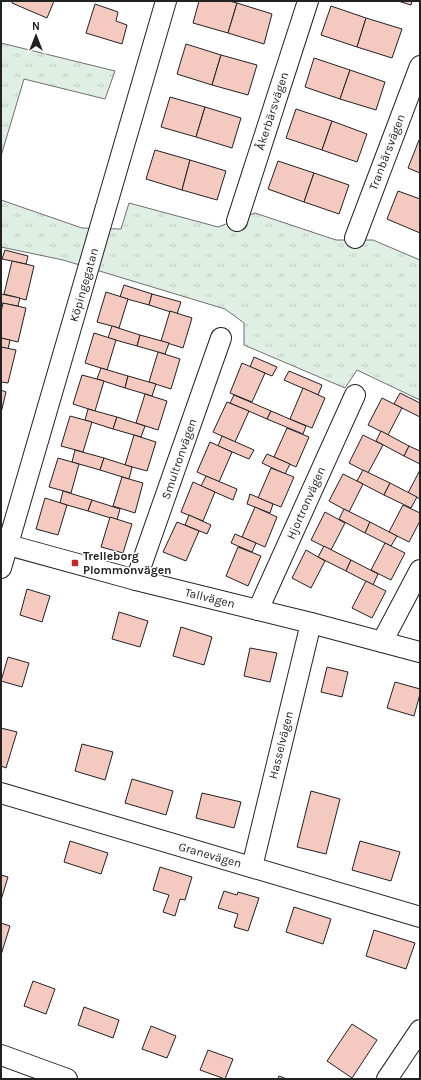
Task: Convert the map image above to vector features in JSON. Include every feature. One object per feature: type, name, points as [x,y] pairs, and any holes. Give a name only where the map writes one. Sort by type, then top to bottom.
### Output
[{"type":"street","name":"Köpingegatan","points":[[1,568],[5,544],[166,1]]},
{"type":"street","name":"Åkerbärsvägen","points":[[237,222],[308,1]]},
{"type":"street","name":"Tranbärsvägen","points":[[355,238],[420,66]]},
{"type":"street","name":"Smultronvägen","points":[[136,580],[221,338]]},
{"type":"street","name":"Hjortronvägen","points":[[258,610],[355,396]]},
{"type":"street","name":"Tallvägen","points":[[5,544],[136,580],[311,623],[420,652]]},
{"type":"street","points":[[382,642],[420,570]]},
{"type":"street","name":"Hasselvägen","points":[[252,867],[311,623]]},
{"type":"street","name":"Granevägen","points":[[1,793],[420,917]]},
{"type":"street","points":[[388,1079],[420,1030]]},
{"type":"street","points":[[1,1055],[67,1079]]},
{"type":"green space","points":[[1,43],[115,71],[105,99],[24,79],[1,156]]},
{"type":"green space","points":[[1,200],[82,228],[121,229],[129,203],[218,227],[255,213],[336,240],[373,240],[420,260],[420,400],[357,370],[345,388],[244,345],[244,323],[225,309],[63,260],[1,247]]},
{"type":"building","points":[[13,1],[54,1],[47,18],[12,3]]},
{"type":"building","points":[[199,1],[229,1],[237,3],[228,33],[193,23]]},
{"type":"building","points":[[398,1],[412,1],[411,5]]},
{"type":"building","points":[[237,3],[272,14],[264,44],[228,33]]},
{"type":"building","points":[[95,4],[118,12],[116,21],[127,25],[122,44],[86,33]]},
{"type":"building","points":[[331,6],[366,18],[357,47],[321,35]]},
{"type":"building","points":[[366,18],[402,29],[392,58],[357,47]]},
{"type":"building","points":[[186,44],[221,55],[212,85],[177,74]]},
{"type":"building","points":[[221,55],[257,65],[248,95],[212,85]]},
{"type":"building","points":[[314,58],[350,70],[340,99],[305,87]]},
{"type":"building","points":[[350,70],[385,82],[376,110],[340,99]]},
{"type":"building","points":[[170,97],[205,107],[196,137],[161,127]]},
{"type":"building","points":[[205,107],[241,118],[232,148],[196,137]]},
{"type":"building","points":[[296,109],[332,121],[322,150],[286,138]]},
{"type":"building","points":[[332,121],[367,134],[357,162],[322,150]]},
{"type":"building","points":[[420,140],[420,173],[408,168]]},
{"type":"building","points":[[155,150],[190,160],[182,190],[146,179]]},
{"type":"building","points":[[190,160],[226,171],[217,200],[182,190]]},
{"type":"building","points":[[278,161],[314,173],[304,202],[268,189]]},
{"type":"building","points":[[314,173],[349,185],[339,214],[304,202]]},
{"type":"building","points":[[398,191],[420,199],[420,233],[387,219]]},
{"type":"building","points":[[5,250],[28,256],[26,264],[2,259]]},
{"type":"building","points":[[12,261],[34,266],[26,300],[4,294]]},
{"type":"building","points":[[124,285],[152,294],[149,305],[120,297]]},
{"type":"building","points":[[106,292],[128,299],[119,328],[97,322]]},
{"type":"building","points":[[1,294],[20,298],[18,306],[1,303]]},
{"type":"building","points":[[152,294],[181,302],[177,314],[149,305]]},
{"type":"building","points":[[3,303],[26,308],[18,342],[1,338],[1,312]]},
{"type":"building","points":[[170,311],[192,318],[183,348],[161,341]]},
{"type":"building","points":[[112,326],[140,335],[137,346],[108,338]]},
{"type":"building","points":[[94,333],[116,340],[107,370],[85,363]]},
{"type":"building","points":[[140,335],[169,343],[165,354],[137,346]]},
{"type":"building","points":[[1,338],[10,340],[8,349],[1,347]]},
{"type":"building","points":[[1,347],[16,350],[8,383],[1,382]]},
{"type":"building","points":[[158,352],[180,359],[171,389],[149,382]]},
{"type":"building","points":[[254,357],[277,367],[272,376],[250,367]]},
{"type":"building","points":[[242,363],[265,373],[252,402],[230,393]]},
{"type":"building","points":[[101,368],[128,376],[125,388],[97,379]]},
{"type":"building","points":[[289,371],[322,385],[318,395],[284,380]]},
{"type":"building","points":[[82,375],[104,381],[95,411],[73,404]]},
{"type":"building","points":[[128,376],[156,384],[152,396],[125,388]]},
{"type":"building","points":[[303,388],[325,398],[312,428],[290,419]]},
{"type":"building","points":[[1,390],[6,392],[1,413]]},
{"type":"building","points":[[400,393],[420,403],[420,417],[394,404]]},
{"type":"building","points":[[145,394],[167,401],[158,430],[136,423]]},
{"type":"building","points":[[234,395],[271,411],[267,419],[230,403]]},
{"type":"building","points":[[382,398],[402,408],[388,435],[368,425]]},
{"type":"building","points":[[227,402],[249,411],[235,442],[213,432]]},
{"type":"building","points":[[88,409],[117,417],[113,429],[85,420]]},
{"type":"building","points":[[271,411],[306,426],[303,434],[267,419]]},
{"type":"building","points":[[70,416],[92,422],[83,452],[61,446]]},
{"type":"building","points":[[117,417],[145,426],[141,437],[113,429]]},
{"type":"building","points":[[287,428],[309,437],[296,467],[274,457]]},
{"type":"building","points":[[381,431],[409,446],[404,456],[376,441]]},
{"type":"building","points":[[134,435],[156,442],[147,471],[125,465]]},
{"type":"building","points":[[363,435],[383,445],[368,473],[349,463]]},
{"type":"building","points":[[222,436],[254,450],[249,459],[218,446]]},
{"type":"building","points":[[210,442],[232,452],[219,482],[197,472]]},
{"type":"building","points":[[409,446],[420,451],[420,464],[404,456]]},
{"type":"building","points":[[75,450],[104,458],[100,470],[72,462]]},
{"type":"building","points":[[267,454],[290,464],[285,474],[262,463]]},
{"type":"building","points":[[58,458],[79,464],[71,493],[49,487]]},
{"type":"building","points":[[104,458],[132,467],[129,479],[100,470]]},
{"type":"building","points":[[271,468],[294,477],[281,507],[258,498]]},
{"type":"building","points":[[363,470],[390,483],[384,495],[357,481]]},
{"type":"building","points":[[420,470],[420,499],[408,493]]},
{"type":"building","points":[[343,474],[363,484],[349,512],[329,501]]},
{"type":"building","points":[[206,476],[237,489],[233,500],[201,486]]},
{"type":"building","points":[[122,477],[143,483],[135,513],[113,506]]},
{"type":"building","points":[[193,482],[215,492],[203,521],[181,512]]},
{"type":"building","points":[[390,483],[417,497],[411,508],[384,495]]},
{"type":"building","points":[[63,491],[92,500],[88,511],[60,503]]},
{"type":"building","points":[[250,494],[273,504],[270,513],[247,504]]},
{"type":"building","points":[[45,498],[67,505],[58,535],[36,529]]},
{"type":"building","points":[[92,500],[120,509],[117,520],[88,511]]},
{"type":"building","points":[[403,505],[420,513],[420,521],[409,542],[389,532]]},
{"type":"building","points":[[255,507],[277,517],[265,547],[242,537]]},
{"type":"building","points":[[344,509],[370,522],[365,533],[339,519]]},
{"type":"building","points":[[325,512],[345,523],[331,550],[311,540]]},
{"type":"building","points":[[189,515],[211,525],[207,534],[185,525]]},
{"type":"building","points":[[110,517],[132,524],[123,553],[101,547]]},
{"type":"building","points":[[177,522],[199,531],[186,561],[163,552]]},
{"type":"building","points":[[370,522],[397,536],[391,546],[365,533]]},
{"type":"building","points":[[235,534],[256,543],[252,552],[231,543]]},
{"type":"building","points":[[385,543],[405,553],[391,580],[371,570]]},
{"type":"building","points":[[324,546],[351,560],[346,571],[318,557]]},
{"type":"building","points":[[238,547],[261,556],[248,586],[226,576]]},
{"type":"building","points":[[306,550],[325,561],[311,588],[292,578]]},
{"type":"building","points":[[351,560],[378,574],[373,585],[346,571]]},
{"type":"building","points":[[366,581],[386,591],[372,618],[352,608]]},
{"type":"building","points":[[27,589],[50,596],[42,622],[20,615]]},
{"type":"building","points":[[119,612],[148,621],[140,647],[112,639]]},
{"type":"building","points":[[181,627],[212,637],[204,665],[173,656]]},
{"type":"building","points":[[250,648],[277,653],[270,682],[244,676]]},
{"type":"building","points":[[8,657],[29,663],[22,687],[1,681]]},
{"type":"building","points":[[327,667],[348,672],[342,697],[321,692]]},
{"type":"building","points":[[395,682],[420,689],[414,716],[387,708]]},
{"type":"building","points":[[1,728],[17,732],[6,768],[1,766]]},
{"type":"building","points":[[82,744],[113,752],[105,780],[75,771]]},
{"type":"building","points":[[132,779],[173,791],[166,815],[125,803]]},
{"type":"building","points":[[311,791],[340,799],[326,854],[297,847]]},
{"type":"building","points":[[202,793],[241,802],[234,828],[196,818]]},
{"type":"building","points":[[70,841],[108,853],[101,874],[64,862]]},
{"type":"building","points":[[360,841],[400,852],[391,881],[352,870]]},
{"type":"building","points":[[160,867],[192,877],[185,900],[180,899],[175,916],[163,912],[169,895],[153,890]]},
{"type":"building","points":[[1,875],[8,877],[1,900]]},
{"type":"building","points":[[224,891],[237,895],[238,892],[259,898],[248,931],[234,927],[238,914],[218,908]]},
{"type":"building","points":[[294,907],[331,919],[323,944],[286,932]]},
{"type":"building","points":[[1,923],[10,926],[1,955]]},
{"type":"building","points":[[374,930],[415,943],[406,969],[366,956]]},
{"type":"building","points":[[33,981],[55,989],[46,1014],[24,1006]]},
{"type":"building","points":[[84,1007],[119,1020],[113,1038],[78,1025]]},
{"type":"building","points":[[352,1024],[377,1040],[352,1078],[327,1061]]},
{"type":"building","points":[[151,1026],[176,1036],[167,1058],[142,1049]]},
{"type":"building","points":[[208,1050],[233,1059],[225,1079],[200,1070]]},
{"type":"building","points":[[279,1076],[287,1079],[278,1079]]},
{"type":"place","name":"Trelleborg Plommonvägen","points":[[75,563]]}]
